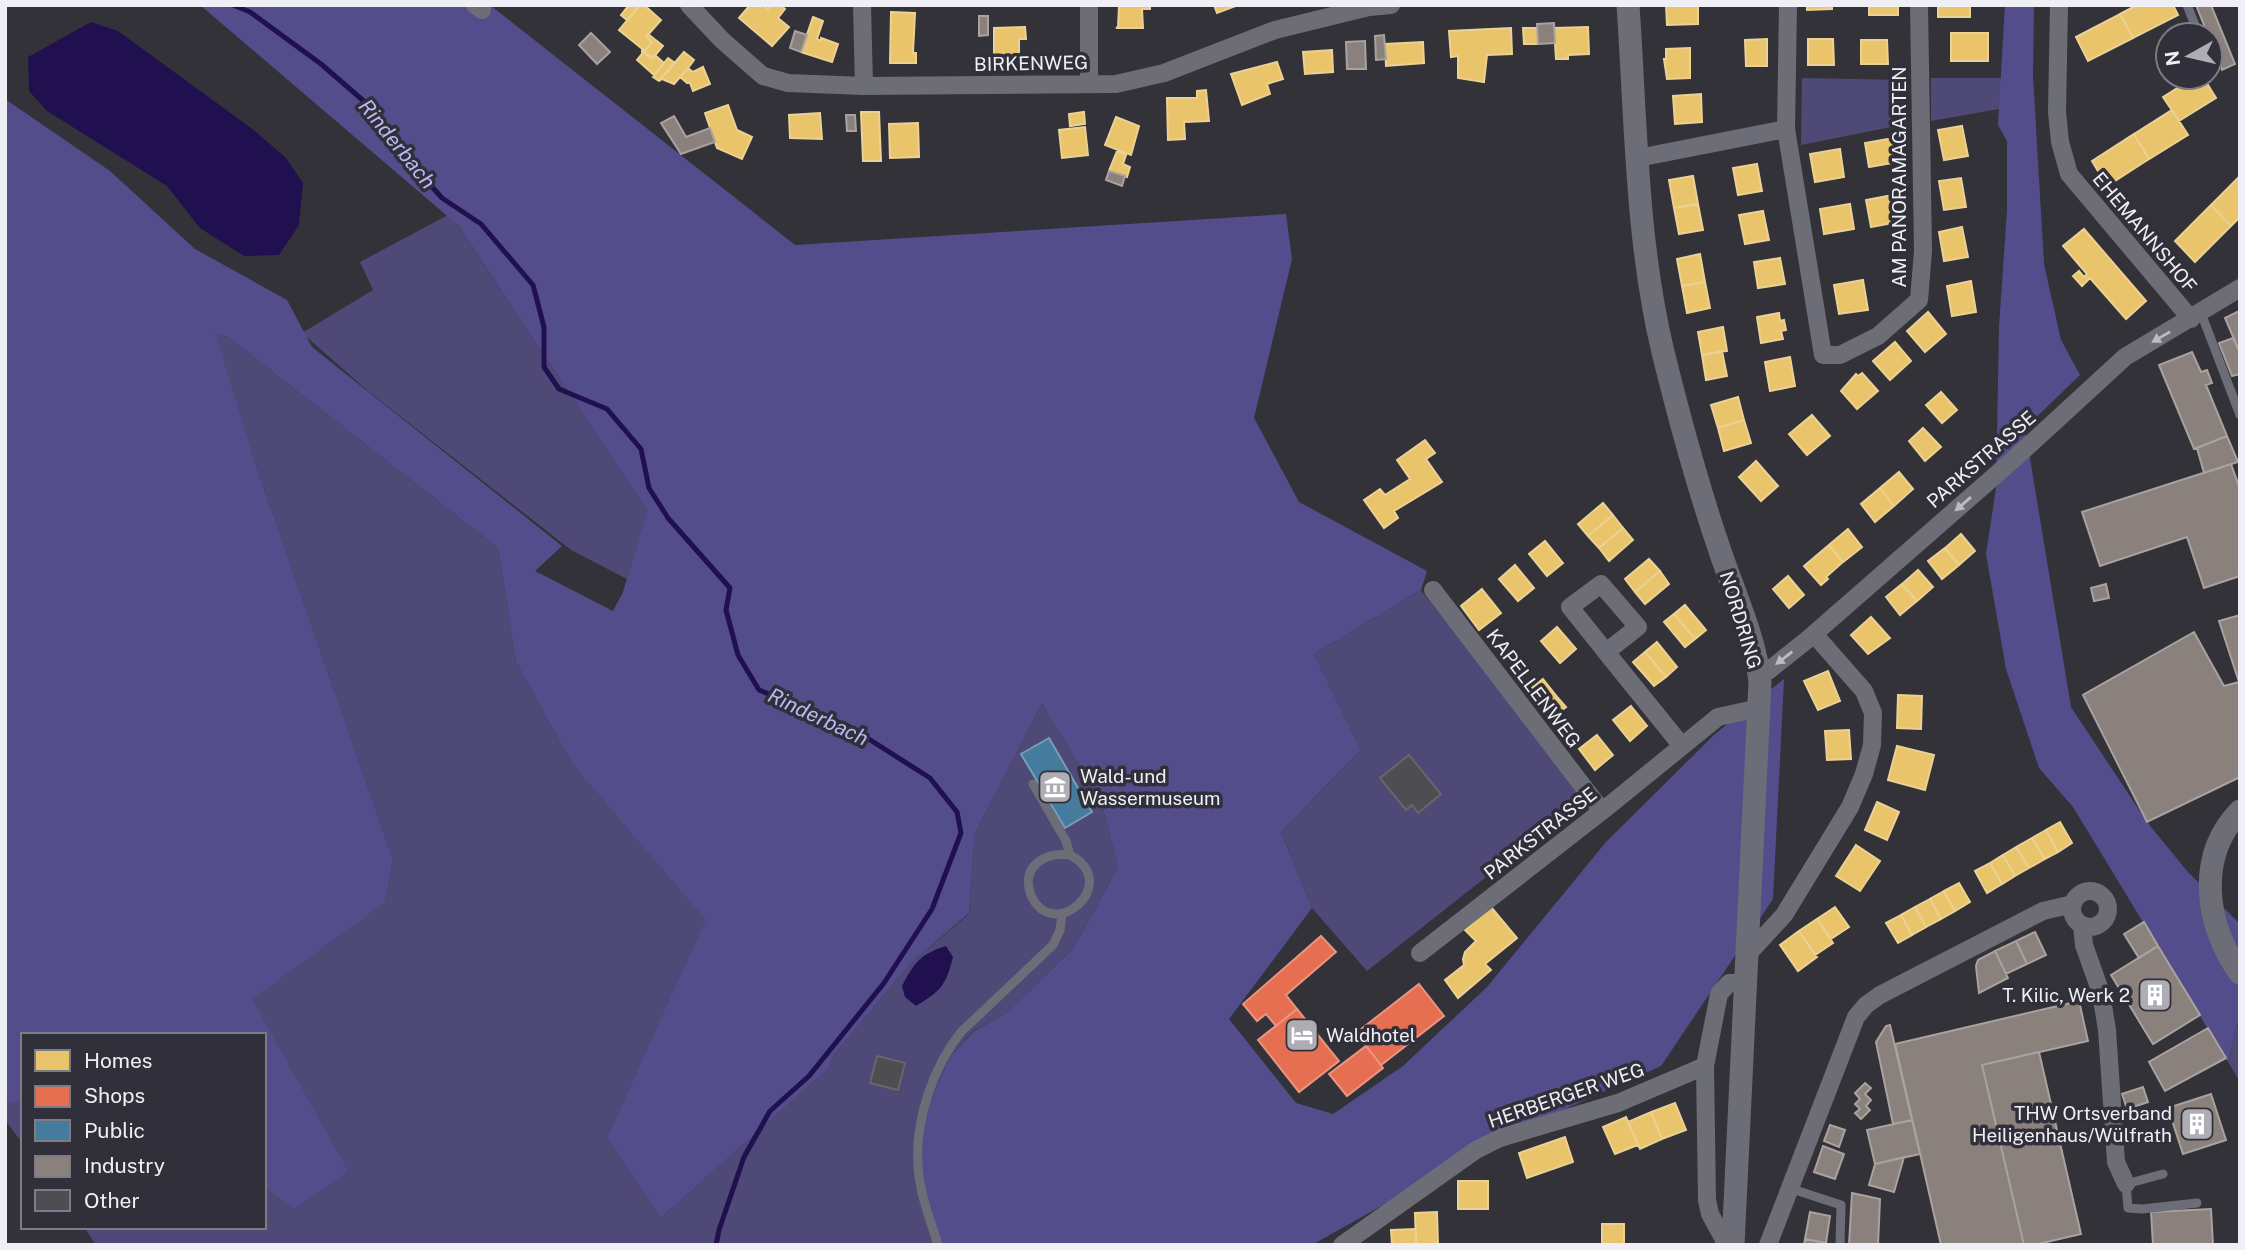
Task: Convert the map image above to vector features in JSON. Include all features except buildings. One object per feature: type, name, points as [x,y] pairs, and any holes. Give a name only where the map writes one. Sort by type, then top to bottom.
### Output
[{"type":"street","name":"BIRKENWEG","points":[[689,5],[722,40],[763,76],[788,83],[863,86],[1116,84],[1164,73],[1275,30],[1368,6],[1391,5]]},
{"type":"street","points":[[862,5],[863,86]]},
{"type":"street","points":[[1089,5],[1089,84]]},
{"type":"street","name":"NORDRING","points":[[1628,5],[1650,290],[1663,352],[1718,548],[1751,641],[1759,673],[1733,1245]]},
{"type":"street","name":"AM PANORAMAGARTEN","points":[[1788,5],[1786,129],[1823,355],[1840,355],[1878,336],[1919,300],[1923,251],[1919,5]]},
{"type":"street","name":"EHEMANNSHOF","points":[[2059,5],[2057,112],[2060,142],[2069,174],[2196,316]]},
{"type":"street","points":[[1638,158],[1786,129]]},
{"type":"street","name":"PARKSTRASSE","points":[[1759,673],[1768,671],[1814,634],[2126,357],[2240,288]]},
{"type":"street","name":"KAPELLENWEG","points":[[1433,590],[1602,811]]},
{"type":"street","points":[[1748,954],[1784,915],[1850,807],[1864,774],[1872,745],[1873,713],[1864,691],[1814,634]]},
{"type":"street","points":[[1606,653],[1682,746]]},
{"type":"street","name":"PARKSTRASSE","points":[[1420,953],[1718,717],[1759,708]]},
{"type":"street","points":[[2240,811],[2219,840],[2213,863],[2210,898],[2220,939],[2240,973]]},
{"type":"street","points":[[2082,925],[2092,927],[2102,922],[2108,912],[2106,902],[2099,893],[2089,891],[2079,895],[2073,904],[2074,916],[2082,925],[2084,945],[2101,993],[2107,1030],[2116,1162],[2126,1184]]},
{"type":"street","points":[[1768,1245],[1856,1017],[1866,1005],[1880,995],[2043,911],[2073,904]]},
{"type":"street","points":[[1727,1245],[1710,1214],[1707,1200],[1705,1066],[1719,994],[1729,983],[1746,984]]},
{"type":"street","name":"HERBERGER WEG","points":[[1342,1245],[1476,1150],[1500,1138],[1618,1103],[1705,1066]]},
{"type":"lane","points":[[2196,316],[2240,415]]},
{"type":"lane","points":[[1032,784],[1066,841],[1070,855]]},
{"type":"lane","points":[[1058,853],[1070,855],[1084,866],[1089,879],[1088,892],[1080,905],[1071,911],[1062,914],[1050,912],[1040,907],[1030,892],[1029,877],[1035,864],[1044,857],[1058,853]]},
{"type":"lane","points":[[937,1245],[922,1194],[918,1164],[922,1116],[948,1049],[961,1032],[1052,945],[1060,930],[1062,914]]},
{"type":"lane","points":[[2163,1174],[2126,1184],[2128,1208],[2197,1203]]},
{"type":"lane","points":[[1789,1188],[1841,1205],[1840,1245]]},
{"type":"shaded area","points":[[200,5],[490,5],[795,245],[1286,214],[1292,259],[1254,418],[1299,502],[1427,571],[1421,590],[1314,654],[1361,750],[1281,832],[1312,908],[1229,1019],[1296,1103],[1333,1114],[1403,1066],[1487,987],[1606,842],[1715,734],[1784,679],[1773,899],[1661,1066],[1511,1133],[1312,1245],[940,1245],[921,1173],[926,1111],[951,1056],[974,1031],[1006,1013],[1073,949],[1118,867],[1101,801],[1042,704],[975,833],[969,913],[911,963],[834,1055],[828,1069],[661,1218],[607,1137],[706,920],[572,764],[516,662],[498,548],[228,337],[215,333],[259,474],[393,859],[385,903],[252,999],[348,1171],[294,1210],[266,1189],[266,1033],[21,1033],[21,1102],[5,1102],[5,99],[110,171],[195,249],[287,300],[312,347],[562,546],[535,571],[613,611],[623,592],[647,510],[459,226]]},
{"type":"shaded area","points":[[2005,5],[2034,5],[2033,76],[2044,264],[2061,340],[2080,375],[2025,428],[2071,707],[2147,822],[2187,871],[2240,924],[2240,1022],[2228,1062],[2073,807],[2039,768],[2006,669],[1986,554],[1996,488],[1999,327],[2007,210],[2007,141],[1998,125]]},
{"type":"shaded area","points":[[91,22],[118,31],[255,131],[286,158],[303,183],[299,225],[279,255],[244,256],[200,228],[167,186],[47,111],[29,91],[28,57]]},
{"type":"shaded area","points":[[1802,78],[1906,80],[1906,124],[1801,145]]},
{"type":"shaded area","points":[[1931,78],[2006,78],[1998,125],[1999,109],[1931,121]]},
{"type":"shaded area","points":[[448,215],[459,226],[647,510],[627,579],[571,550],[368,391],[302,333],[373,290],[360,262]]},
{"type":"shaded area","points":[[214,332],[228,337],[498,548],[516,662],[572,764],[707,920],[607,1137],[661,1218],[828,1069],[834,1055],[911,963],[969,914],[975,833],[1042,704],[1101,801],[1118,867],[1073,949],[1006,1013],[973,1031],[951,1056],[940,1245],[96,1245],[85,1229],[266,1229],[266,1189],[294,1210],[347,1171],[251,999],[385,903],[393,859],[259,474]]},
{"type":"shaded area","points":[[1421,590],[1586,798],[1367,971],[1312,908],[1281,832],[1361,750],[1314,654]]},
{"type":"shaded area","points":[[946,946],[953,957],[945,981],[937,991],[916,1006],[905,997],[902,986],[919,960]]},
{"type":"shaded area","points":[[2237,1025],[2240,1029],[2240,1082],[2228,1062]]},
{"type":"shaded area","points":[[5,1102],[21,1102],[21,1141],[5,1120]]},
{"type":"waterway","name":"Rinderbach","points":[[233,5],[250,12],[321,64],[373,109],[407,159],[442,198],[481,224],[533,285],[544,327],[544,367],[559,389],[607,409],[641,449],[649,488],[668,518],[730,588],[726,610],[738,655],[759,690],[850,727],[930,778],[957,812],[961,833],[932,909],[884,983],[809,1076],[770,1111],[744,1157],[716,1245]]},
{"type":"place","name":"Wald- und Wassermuseum","points":[[1055,787]]},
{"type":"place","name":"T. Kilic, Werk 2","points":[[2155,995]]},
{"type":"place","name":"Waldhotel","points":[[1302,1035]]},
{"type":"place","name":"THW Ortsverband Heiligenhaus/Wülfrath","points":[[2197,1124]]}]
